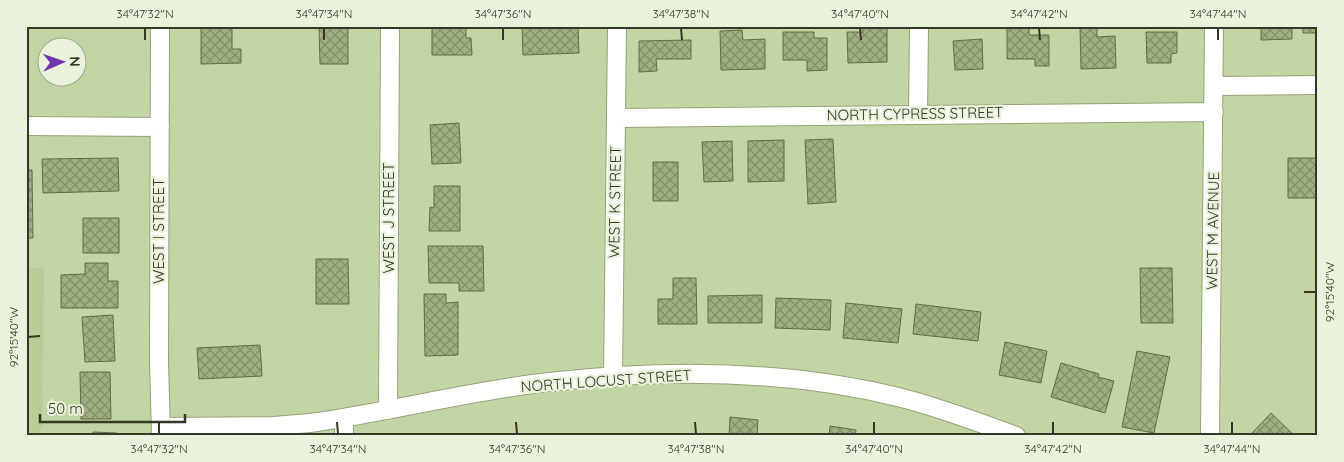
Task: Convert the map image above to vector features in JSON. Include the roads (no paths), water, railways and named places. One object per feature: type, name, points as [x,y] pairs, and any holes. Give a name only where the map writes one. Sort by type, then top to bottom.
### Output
[{"type":"street","name":"WEST I STREET","points":[[160,26],[159,361],[161,431]]},
{"type":"street","name":"WEST J STREET","points":[[388,410],[390,26]]},
{"type":"street","name":"WEST K STREET","points":[[613,378],[617,26]]},
{"type":"street","points":[[918,114],[919,26]]},
{"type":"street","name":"WEST M AVENUE","points":[[1210,436],[1214,26]]},
{"type":"street","points":[[1214,86],[1318,84]]},
{"type":"street","name":"NORTH CYPRESS STREET","points":[[616,118],[1214,112]]},
{"type":"street","points":[[26,126],[160,127]]},
{"type":"street","name":"NORTH LOCUST STREET","points":[[161,431],[274,426],[344,427],[388,410],[513,387],[613,378],[692,374],[755,375],[827,384],[938,408],[1016,436]]}]
